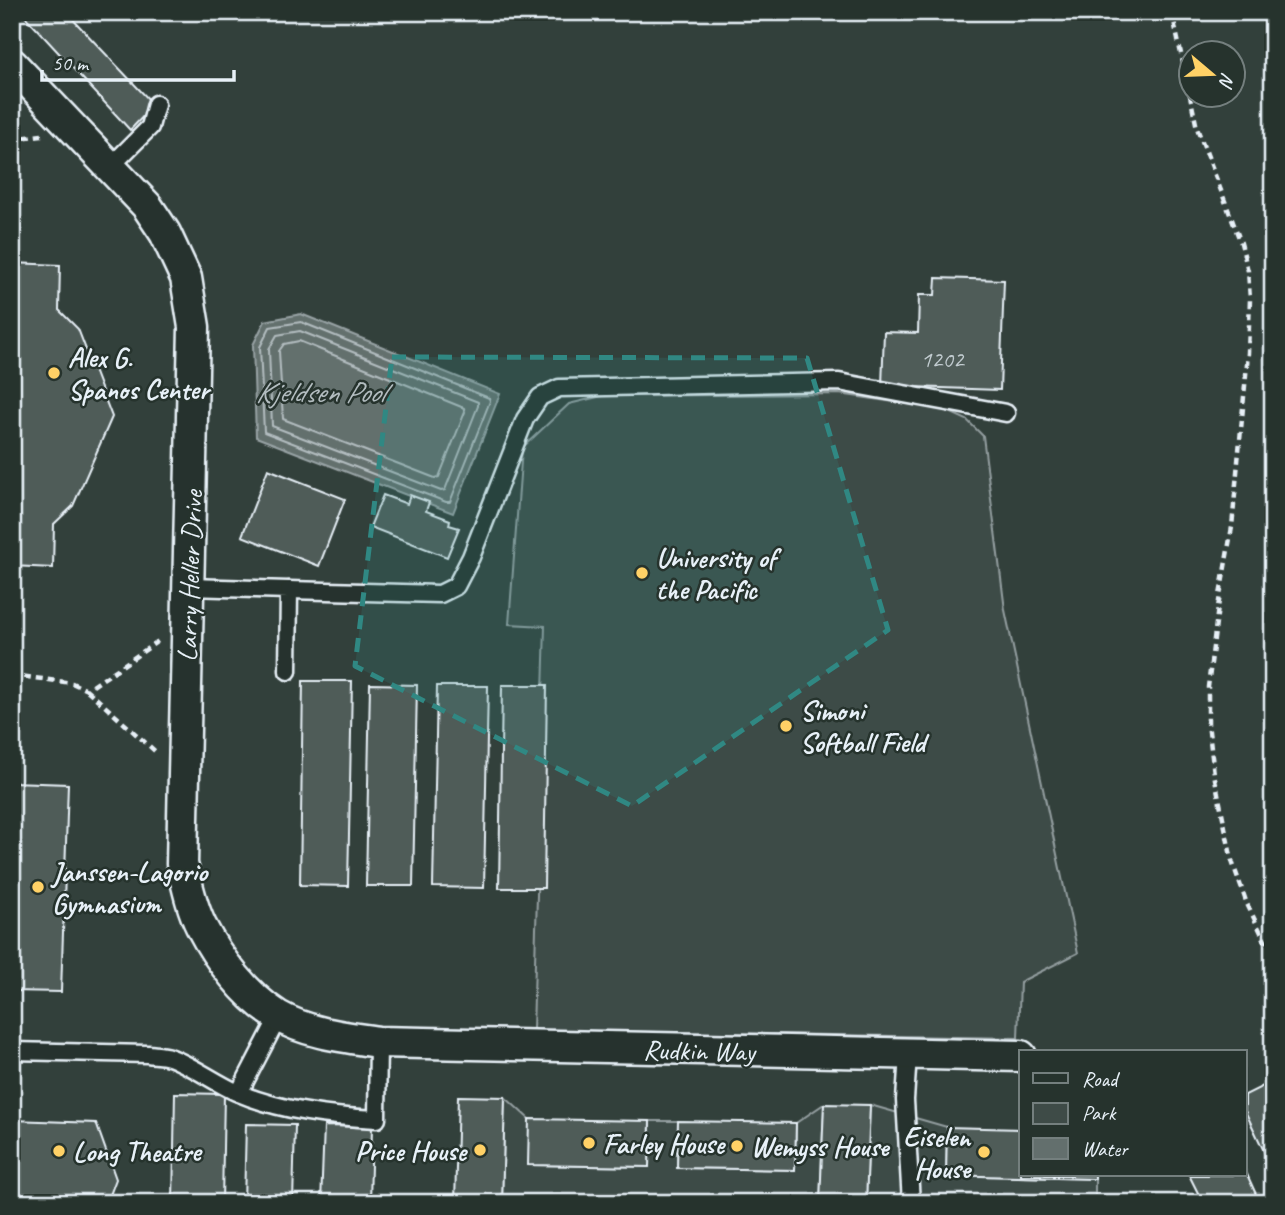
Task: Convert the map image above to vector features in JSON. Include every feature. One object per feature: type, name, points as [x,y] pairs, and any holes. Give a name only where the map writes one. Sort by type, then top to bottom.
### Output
[{"type":"street","name":"Larry Heller Drive","points":[[12,64],[147,206],[165,233],[186,278],[194,327],[182,864],[191,901],[214,948],[236,978],[279,1016],[308,1028],[378,1042]]},
{"type":"street","name":"Rudkin Way","points":[[378,1042],[1019,1056]]},
{"type":"lane","points":[[111,166],[150,128],[156,104]]},
{"type":"lane","points":[[189,587],[440,594],[456,586],[471,557],[525,419],[540,397],[559,388],[839,382],[1006,413]]},
{"type":"lane","points":[[288,671],[289,590]]},
{"type":"lane","points":[[239,1093],[279,1016]]},
{"type":"lane","points":[[12,1051],[169,1056],[239,1093],[304,1112],[377,1119],[378,1042]]},
{"type":"lane","points":[[908,1054],[905,1100],[911,1203]]},
{"type":"path","points":[[1172,12],[1198,128],[1241,243],[1248,271],[1248,353],[1232,527],[1208,687],[1208,723],[1214,774],[1232,861],[1247,904],[1273,957]]},
{"type":"path","points":[[87,690],[188,621]]},
{"type":"path","points":[[12,675],[72,683],[87,690],[183,777]]},
{"type":"highlighted area","points":[[392,357],[807,358],[888,630],[632,806],[355,666]]},
{"type":"shaded area","name":"University of the Pacific","points":[[12,12],[1273,12],[1273,1203],[12,1203]]},
{"type":"green space","name":"Simoni Softball Field","points":[[839,394],[943,409],[967,420],[983,436],[1005,610],[1078,953],[1020,982],[1018,1038],[533,1030],[545,626],[509,624],[522,448],[569,404],[602,396]]},
{"type":"green space","points":[[505,1097],[529,1119],[529,1165],[649,1167],[650,1121],[678,1121],[677,1168],[795,1170],[796,1123],[824,1104],[820,1203],[502,1203]]},
{"type":"green space","points":[[870,1105],[947,1127],[946,1175],[1095,1179],[1095,1203],[866,1203]]},
{"type":"water","name":"Kjeldsen Pool","points":[[301,314],[500,394],[453,513],[256,437],[253,345],[265,321]]},
{"type":"building","points":[[21,12],[66,12],[154,105],[130,130]]},
{"type":"building","name":"Alex G. Spanos Center","points":[[12,263],[60,265],[59,310],[78,329],[112,417],[73,506],[54,524],[53,568],[12,566]]},
{"type":"building","points":[[936,278],[1004,280],[1000,390],[882,386],[884,332],[918,333],[919,295],[935,295]]},
{"type":"building","points":[[268,469],[345,499],[319,566],[242,536]]},
{"type":"building","points":[[383,495],[407,504],[410,495],[429,502],[426,511],[450,520],[449,525],[459,528],[447,557],[370,527]]},
{"type":"building","points":[[303,681],[352,681],[348,886],[300,885]]},
{"type":"building","points":[[370,684],[417,685],[413,886],[366,886]]},
{"type":"building","points":[[502,685],[547,685],[544,888],[499,888]]},
{"type":"building","points":[[437,686],[488,686],[484,888],[433,887]]},
{"type":"building","name":"Janssen-Lagorio Gymnasium","points":[[12,782],[68,784],[61,992],[12,991]]},
{"type":"building","points":[[1267,1084],[1273,1096],[1273,1170],[1246,1113],[1246,1094]]},
{"type":"building","points":[[175,1093],[224,1094],[222,1203],[173,1203]]},
{"type":"building","name":"Price House","points":[[458,1096],[505,1097],[502,1203],[455,1203]]},
{"type":"building","points":[[824,1104],[870,1105],[866,1203],[820,1203]]},
{"type":"building","name":"Farley House","points":[[529,1119],[650,1121],[649,1167],[528,1165]]},
{"type":"building","name":"Long Theatre","points":[[12,1120],[96,1123],[116,1179],[107,1203],[12,1203]]},
{"type":"building","name":"Wemyss House","points":[[678,1121],[796,1123],[795,1170],[677,1168]]},
{"type":"building","points":[[246,1124],[295,1125],[293,1203],[244,1203]]},
{"type":"building","points":[[324,1126],[372,1127],[370,1203],[321,1203]]},
{"type":"building","name":"Eiselen House","points":[[947,1127],[1019,1129],[1019,1176],[1095,1176],[1095,1179],[946,1175]]},
{"type":"building","points":[[1246,1172],[1260,1203],[1203,1203],[1190,1176],[1246,1176]]},
{"type":"place","name":"Alex G. Spanos Center","points":[[54,373]]},
{"type":"place","name":"University of the Pacific","points":[[642,573]]},
{"type":"place","name":"Simoni Softball Field","points":[[786,726]]},
{"type":"place","name":"Janssen-Lagorio Gymnasium","points":[[38,887]]},
{"type":"place","name":"Farley House","points":[[589,1143]]},
{"type":"place","name":"Wemyss House","points":[[737,1146]]},
{"type":"place","name":"Price House","points":[[480,1150]]},
{"type":"place","name":"Long Theatre","points":[[59,1151]]},
{"type":"place","name":"Eiselen House","points":[[984,1152]]}]
